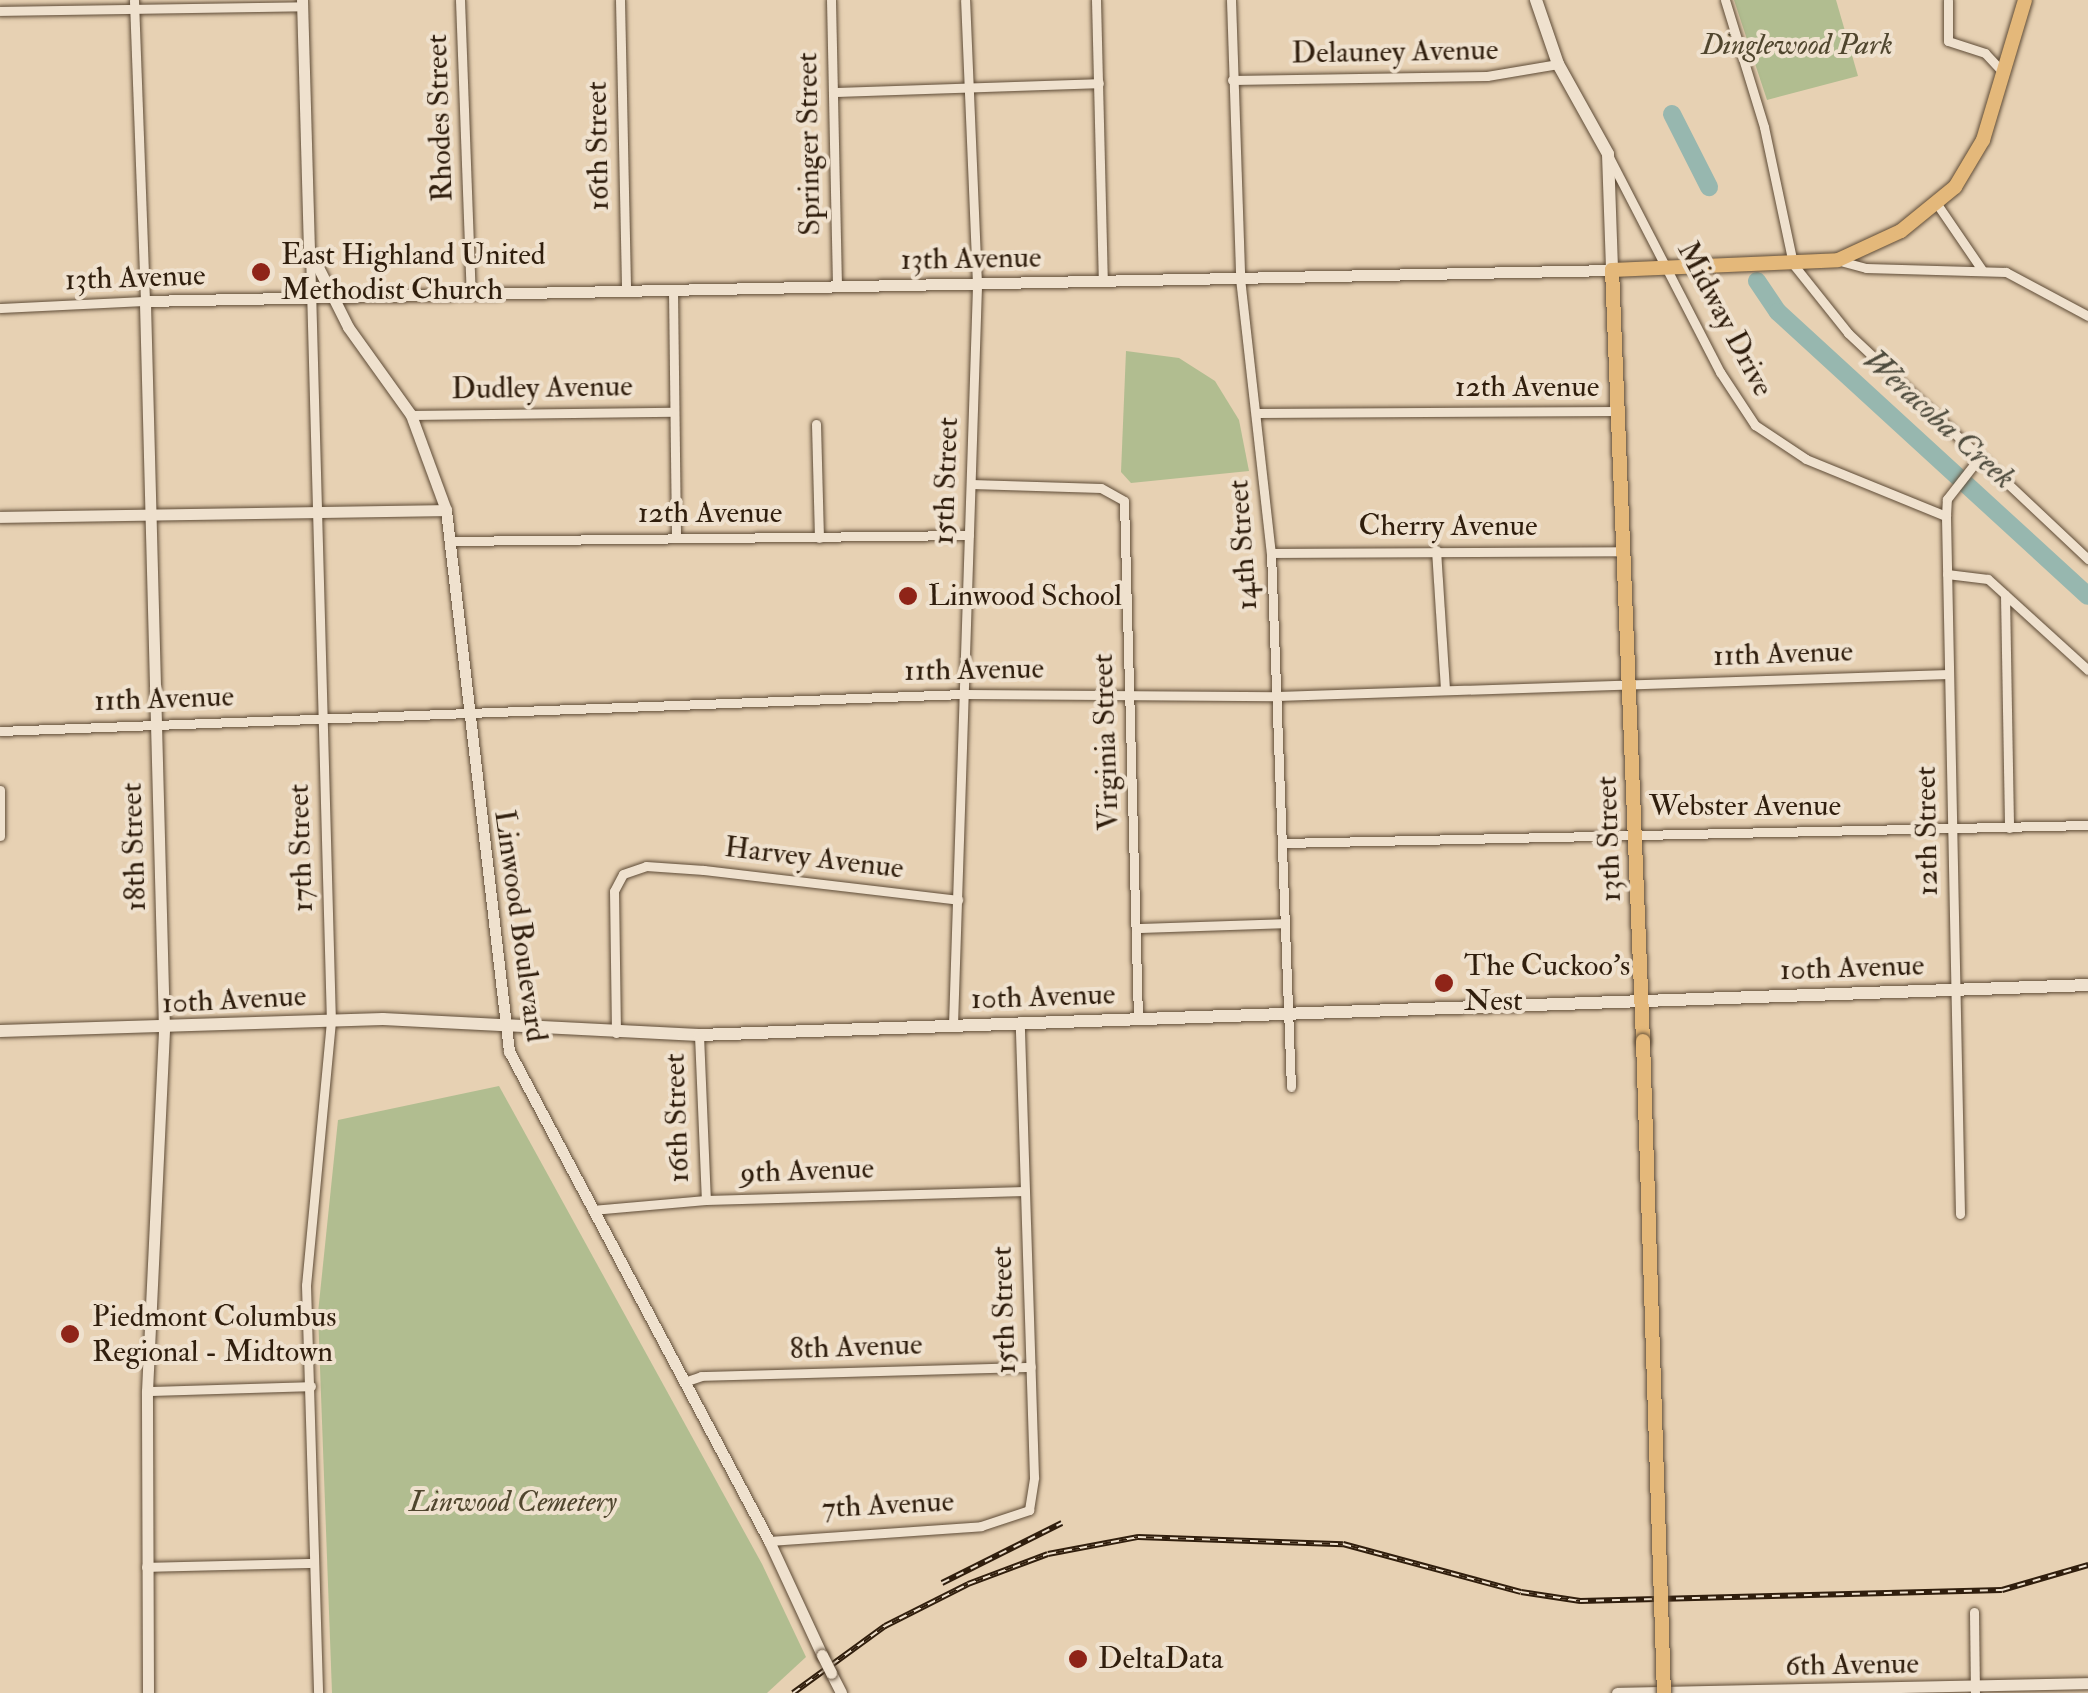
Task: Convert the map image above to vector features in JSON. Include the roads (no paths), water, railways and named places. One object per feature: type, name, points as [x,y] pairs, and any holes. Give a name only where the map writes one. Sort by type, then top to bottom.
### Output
[{"type":"main road","name":"13th Street","points":[[1536,0],[1558,64],[1608,154],[1643,1001],[1664,1693]]},
{"type":"main road","points":[[1612,270],[1838,260],[1901,231],[1937,204],[1983,140],[2025,0]]},
{"type":"main road","name":"10th Avenue","points":[[0,1031],[331,1021],[699,1035],[2088,984]]},
{"type":"street","name":"Rhodes Street","points":[[460,0],[471,294]]},
{"type":"street","name":"16th Street","points":[[620,0],[626,291]]},
{"type":"street","name":"Springer Street","points":[[831,0],[837,286]]},
{"type":"street","name":"15th Street","points":[[953,1024],[977,284],[964,0]]},
{"type":"street","points":[[1096,0],[1103,281]]},
{"type":"street","name":"14th Street","points":[[1231,0],[1240,278],[1271,553],[1292,1087]]},
{"type":"street","points":[[1726,0],[1764,127],[1793,264],[1848,333],[2088,560]]},
{"type":"street","points":[[1948,0],[1948,41],[1985,53],[2003,72]]},
{"type":"street","points":[[0,11],[134,4],[302,3]]},
{"type":"street","name":"17th Street","points":[[302,3],[311,298],[312,511],[331,1021],[306,1284],[318,1693]]},
{"type":"street","name":"18th Street","points":[[134,4],[164,1029],[147,1391],[148,1693]]},
{"type":"street","name":"Delauney Avenue","points":[[1232,80],[1487,76],[1558,64]]},
{"type":"street","points":[[833,92],[1099,84]]},
{"type":"street","name":"Midway Drive","points":[[1608,154],[1720,372],[1755,424],[1806,459],[1946,516]]},
{"type":"street","points":[[1937,204],[1982,270]]},
{"type":"street","points":[[310,249],[332,297]]},
{"type":"street","points":[[1838,260],[1866,268],[1982,270],[2022,276],[2088,316]]},
{"type":"street","name":"13th Avenue","points":[[0,308],[332,297],[1612,270]]},
{"type":"street","points":[[673,290],[676,538]]},
{"type":"street","name":"Linwood Boulevard","points":[[332,297],[411,415],[446,510],[464,709],[502,1027],[518,1074],[769,1541],[841,1693]]},
{"type":"street","name":"12th Avenue","points":[[1256,413],[1618,411]]},
{"type":"street","name":"Dudley Avenue","points":[[411,415],[674,412]]},
{"type":"street","points":[[816,424],[819,538]]},
{"type":"street","name":"12th Street","points":[[1960,1214],[1946,516],[1956,484],[1980,458]]},
{"type":"street","name":"Virginia Street","points":[[971,484],[1101,488],[1122,496],[1138,1020]]},
{"type":"street","points":[[0,517],[446,510]]},
{"type":"street","name":"12th Avenue","points":[[451,541],[969,535]]},
{"type":"street","points":[[1436,550],[1445,690]]},
{"type":"street","name":"Cherry Avenue","points":[[1271,553],[1624,551]]},
{"type":"street","points":[[1947,574],[1972,573],[2005,595],[2088,670]]},
{"type":"street","points":[[2005,595],[2009,828]]},
{"type":"street","name":"11th Avenue","points":[[0,731],[464,709],[965,694],[1276,696],[1948,674]]},
{"type":"street","points":[[0,790],[1,836]]},
{"type":"street","name":"Webster Avenue","points":[[1283,843],[1636,831],[1954,831],[2088,824]]},
{"type":"street","name":"Harvey Avenue","points":[[616,1032],[614,891],[622,874],[665,867],[958,900]]},
{"type":"street","points":[[1137,928],[1285,923]]},
{"type":"street","name":"15th Street","points":[[1009,1521],[1029,1510],[1031,1367],[1020,1024]]},
{"type":"street","name":"16th Street","points":[[699,1035],[706,1200]]},
{"type":"street","name":"9th Avenue","points":[[592,1210],[706,1200],[1025,1191]]},
{"type":"street","name":"8th Avenue","points":[[684,1382],[701,1376],[1031,1367]]},
{"type":"street","points":[[147,1391],[310,1386]]},
{"type":"street","name":"7th Avenue","points":[[769,1541],[1009,1521]]},
{"type":"street","points":[[146,1567],[314,1563]]},
{"type":"street","points":[[1974,1612],[1975,1690]]},
{"type":"street","name":"6th Avenue","points":[[1617,1693],[1975,1690],[2088,1683]]},
{"type":"waterway","name":"Weracoba Creek","points":[[1672,114],[1709,187]]},
{"type":"waterway","name":"Weracoba Creek","points":[[1757,281],[1778,312],[2088,596]]},
{"type":"railway","points":[[942,1583],[1062,1523]]},
{"type":"railway","points":[[793,1693],[885,1626],[968,1584],[1048,1554],[1138,1537],[1343,1544],[1521,1592],[1580,1601],[2002,1590],[2088,1565]]},
{"type":"place","name":"East Highland United Methodist Church","points":[[261,272]]},
{"type":"place","name":"Linwood School","points":[[908,596]]},
{"type":"place","name":"The Cuckoo’s Nest","points":[[1444,983]]},
{"type":"place","name":"Piedmont Columbus Regional - Midtown","points":[[70,1334]]},
{"type":"place","name":"DeltaData","points":[[1078,1659]]},
{"type":"park label","name":"Dinglewood Park","points":[[1797,45]]},
{"type":"park label","name":"Linwood Cemetery","points":[[513,1502]]}]
